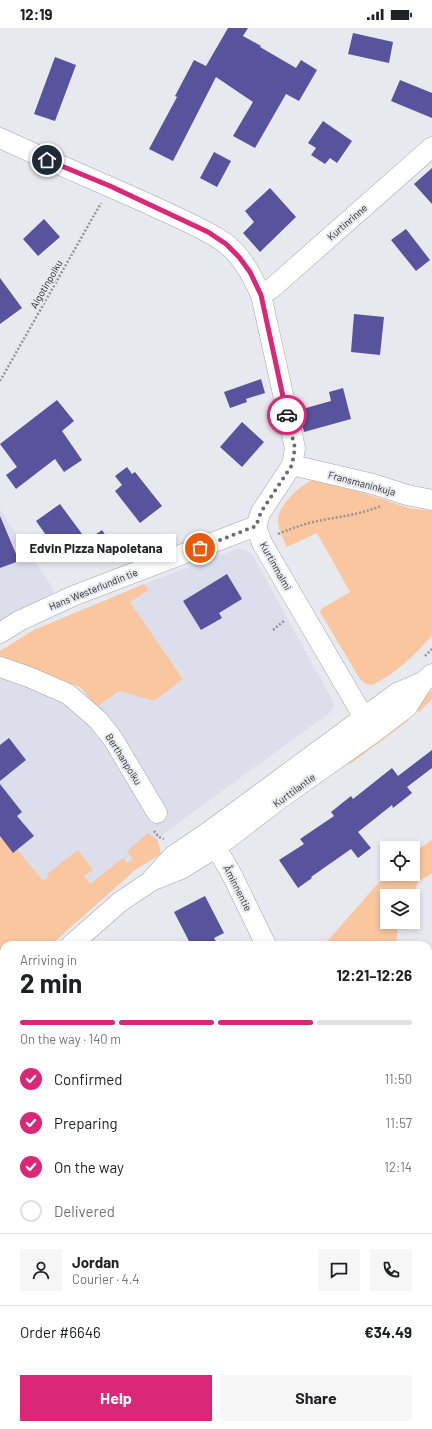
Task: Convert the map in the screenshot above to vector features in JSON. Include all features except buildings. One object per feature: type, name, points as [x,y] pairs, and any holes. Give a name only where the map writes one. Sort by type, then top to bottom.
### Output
[{"type":"street","points":[[0,138],[110,186],[208,232],[226,244],[239,257],[250,272],[261,295],[295,448],[292,465],[261,512],[264,531]]},
{"type":"street","name":"Kurtinrinne","points":[[261,295],[271,289],[432,146]]},
{"type":"street","name":"Fransmaninkuja","points":[[292,465],[373,484],[406,495],[432,500]]},
{"type":"street","name":"Hans Westerlundin tie","points":[[0,633],[19,621],[73,596],[264,531]]},
{"type":"street","name":"Kurtinmalmi","points":[[264,531],[262,543],[368,725]]},
{"type":"street","name":"Berthanpolku","points":[[0,667],[29,677],[68,694],[98,720],[113,739],[157,813]]},
{"type":"street","name":"Kurttilantie","points":[[76,941],[120,902],[151,881],[181,869],[212,840],[281,798],[368,725],[407,707],[428,678]]},
{"type":"street","name":"Åminnentie","points":[[212,840],[231,873],[264,941]]},
{"type":"path","name":"Algotinpolku","points":[[0,381],[102,202]]},
{"type":"path","points":[[264,531],[349,516],[377,507],[406,495]]},
{"type":"path","points":[[273,630],[291,615]]},
{"type":"shaded area","points":[[312,480],[367,494],[409,508],[432,511],[432,636],[397,670],[381,681],[372,685],[366,684],[360,679],[320,612],[321,609],[350,592],[317,533],[287,547],[280,531],[278,520],[282,508],[296,491]]},
{"type":"shaded area","points":[[0,510],[50,584],[54,593],[0,623]]},
{"type":"shaded area","points":[[239,548],[248,551],[253,556],[334,705],[332,711],[163,834],[158,841],[161,854],[135,870],[55,941],[48,941],[0,881],[0,677],[97,707],[119,691],[154,701],[183,678],[130,602],[149,590],[144,584]]},
{"type":"shaded area","points":[[144,584],[149,590],[130,602],[183,679],[154,701],[119,691],[97,707],[80,687],[4,660],[0,656],[0,651],[34,630]]},
{"type":"shaded area","points":[[432,690],[432,699],[419,712],[414,707]]},
{"type":"shaded area","points":[[403,714],[408,721],[350,764],[345,757]]},
{"type":"shaded area","points":[[148,833],[158,841],[161,854],[135,870],[55,941],[0,941],[0,836],[17,849],[43,881],[48,877],[47,874],[78,850],[93,870],[84,876],[90,884],[123,858],[127,863],[133,859],[127,851]]},
{"type":"shaded area","points":[[432,840],[432,873],[420,881],[420,848]]},
{"type":"shaded area","points":[[380,881],[420,881],[415,889],[380,889],[380,929],[398,929],[396,941],[328,941]]},
{"type":"way so far","points":[[200,548],[256,526],[261,512],[292,465],[295,448],[287,415]]},
{"type":"place","name":"Edvin Pizza Napoletana","points":[[200,548]]},
{"type":"route","points":[[47,160],[110,186],[208,232],[226,244],[239,257],[250,272],[261,295],[287,415]]}]
